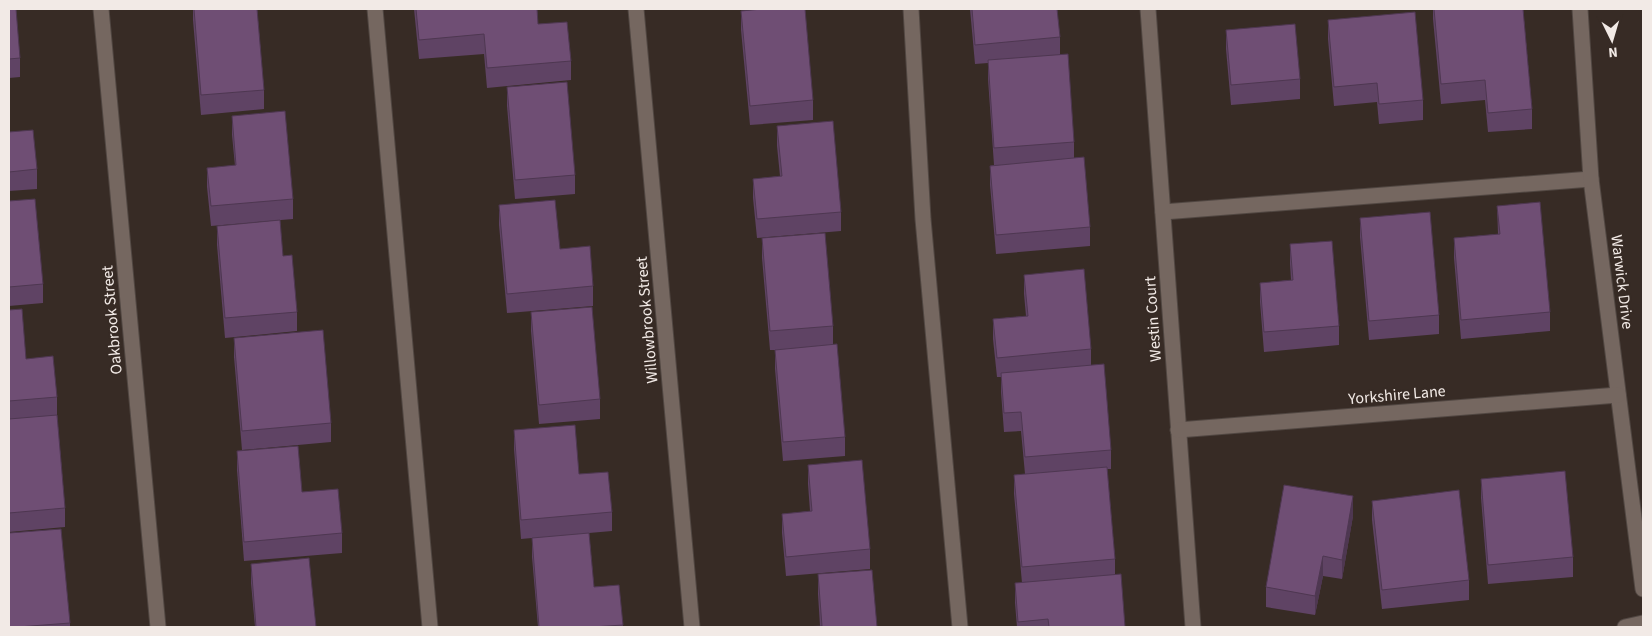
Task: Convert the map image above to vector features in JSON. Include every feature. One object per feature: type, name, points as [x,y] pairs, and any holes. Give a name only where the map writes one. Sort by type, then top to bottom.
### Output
[{"type":"street","name":"Oakbrook Street","points":[[101,9],[158,627]]},
{"type":"street","points":[[375,9],[430,627]]},
{"type":"street","name":"Willowbrook Street","points":[[636,9],[692,627]]},
{"type":"street","points":[[911,9],[923,219],[960,627]]},
{"type":"street","name":"Westin Court","points":[[1148,9],[1193,627]]},
{"type":"street","name":"Warwick Drive","points":[[1580,9],[1591,179],[1643,589]]},
{"type":"street","points":[[1163,212],[1591,179]]},
{"type":"street","name":"Yorkshire Lane","points":[[1178,430],[1618,395]]},
{"type":"street","points":[[1625,627],[1643,623]]},
{"type":"building","points":[[9,9],[16,9],[20,58],[9,59]]},
{"type":"building","points":[[194,9],[257,9],[264,90],[201,95]]},
{"type":"building","points":[[416,9],[537,9],[538,24],[567,22],[571,61],[487,68],[484,34],[419,40]]},
{"type":"building","points":[[805,9],[813,100],[750,106],[741,11]]},
{"type":"building","points":[[972,9],[1057,9],[1060,37],[975,45]]},
{"type":"building","points":[[1434,9],[1523,9],[1532,109],[1488,113],[1485,80],[1441,84]]},
{"type":"building","points":[[1415,12],[1423,100],[1379,104],[1377,83],[1334,87],[1328,20]]},
{"type":"building","points":[[1295,24],[1300,79],[1231,85],[1226,30]]},
{"type":"building","points":[[1068,54],[1074,142],[994,148],[988,60]]},
{"type":"building","points":[[567,82],[575,175],[515,180],[507,87]]},
{"type":"building","points":[[285,111],[293,199],[211,206],[207,168],[236,165],[232,116]]},
{"type":"building","points":[[833,121],[841,212],[757,219],[753,179],[782,176],[777,126]]},
{"type":"building","points":[[33,130],[37,169],[9,172],[9,132]]},
{"type":"building","points":[[1084,157],[1090,227],[996,235],[990,166]]},
{"type":"building","points":[[35,199],[43,284],[9,287],[9,201]]},
{"type":"building","points":[[555,200],[560,249],[590,246],[593,286],[507,294],[499,205]]},
{"type":"building","points":[[1540,202],[1550,312],[1461,320],[1454,238],[1500,234],[1497,206]]},
{"type":"building","points":[[1430,212],[1439,315],[1369,321],[1360,218]]},
{"type":"building","points":[[280,220],[283,256],[292,255],[297,312],[225,318],[217,226]]},
{"type":"building","points":[[825,233],[833,326],[770,331],[762,238]]},
{"type":"building","points":[[1332,241],[1339,326],[1264,332],[1260,283],[1293,280],[1290,244]]},
{"type":"building","points":[[1084,269],[1091,349],[997,358],[993,319],[1028,316],[1024,275]]},
{"type":"building","points":[[592,307],[600,399],[539,405],[531,312]]},
{"type":"building","points":[[22,309],[26,359],[53,356],[57,397],[9,401],[9,310]]},
{"type":"building","points":[[323,330],[331,423],[242,431],[234,338]]},
{"type":"building","points":[[837,344],[845,437],[783,442],[775,350]]},
{"type":"building","points":[[1104,364],[1111,450],[1025,457],[1021,412],[1004,413],[1001,373]]},
{"type":"building","points":[[57,415],[65,508],[9,513],[9,419]]},
{"type":"building","points":[[575,425],[579,474],[608,472],[612,512],[521,520],[514,430]]},
{"type":"building","points":[[298,446],[302,492],[338,489],[342,533],[244,542],[237,451]]},
{"type":"building","points":[[862,460],[870,549],[786,557],[782,514],[812,511],[808,465]]},
{"type":"building","points":[[1107,467],[1115,559],[1022,567],[1014,475]]},
{"type":"building","points":[[1565,471],[1573,557],[1488,565],[1481,479]]},
{"type":"building","points":[[1284,485],[1353,496],[1342,560],[1323,556],[1315,596],[1266,587]]},
{"type":"building","points":[[1459,490],[1469,580],[1382,590],[1372,501]]},
{"type":"building","points":[[61,529],[70,623],[9,627],[9,533]]},
{"type":"building","points":[[589,533],[594,587],[619,585],[623,625],[539,627],[532,538]]},
{"type":"building","points":[[309,558],[316,627],[256,627],[251,564]]},
{"type":"building","points":[[872,570],[877,627],[803,627],[822,626],[818,574]]},
{"type":"building","points":[[1121,574],[1125,627],[1049,627],[1048,619],[1018,622],[1015,583]]}]
